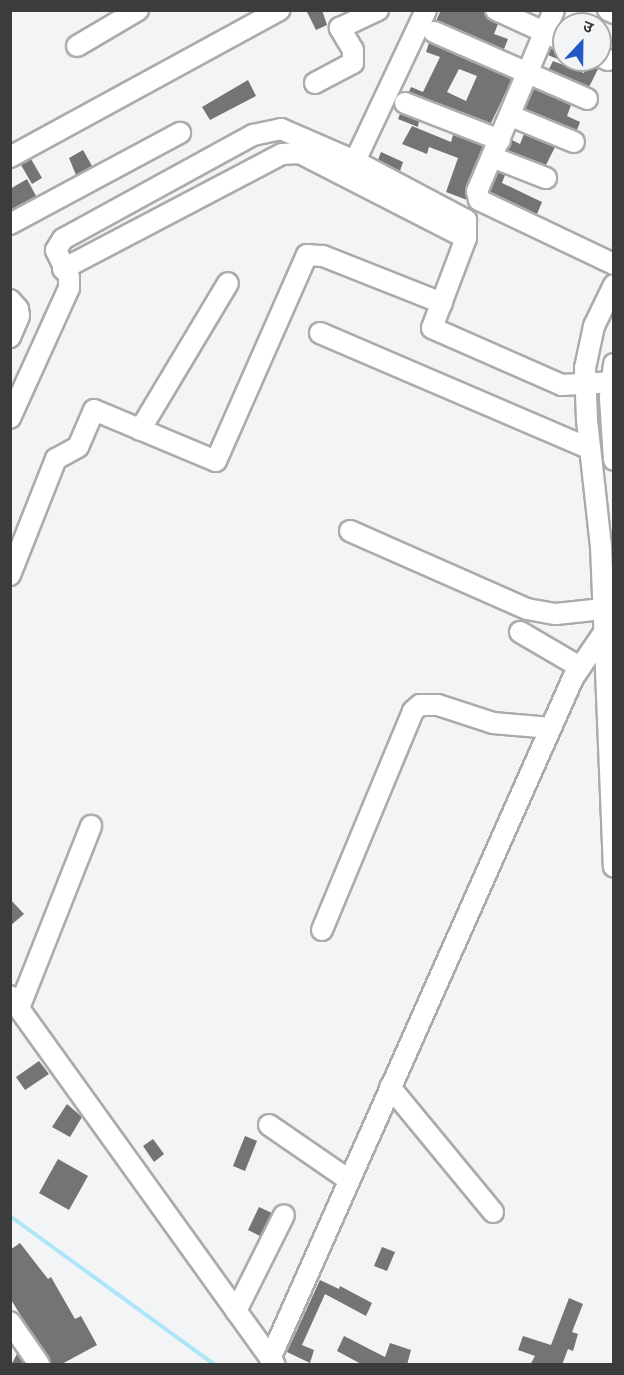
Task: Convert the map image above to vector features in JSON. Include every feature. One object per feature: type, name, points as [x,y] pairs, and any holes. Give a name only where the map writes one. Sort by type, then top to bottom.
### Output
[{"type":"street","points":[[77,46],[138,10]]},
{"type":"street","points":[[10,157],[280,10]]},
{"type":"street","points":[[315,83],[353,63],[353,50],[340,28],[378,10]]},
{"type":"street","points":[[355,161],[426,10]]},
{"type":"street","points":[[496,10],[552,36]]},
{"type":"street","points":[[554,10],[511,116],[477,191],[479,200],[614,264]]},
{"type":"street","points":[[608,10],[614,13]]},
{"type":"street","points":[[434,32],[587,99]]},
{"type":"street","points":[[405,103],[496,148],[546,178]]},
{"type":"street","points":[[511,116],[574,142]]},
{"type":"street","points":[[10,418],[69,288],[56,250],[63,238],[252,135],[281,129],[355,161],[462,215],[467,226],[466,238],[432,328],[562,385],[586,383],[613,376],[614,460]]},
{"type":"street","points":[[10,224],[180,133]]},
{"type":"street","points":[[63,269],[282,154],[300,153],[466,238]]},
{"type":"street","points":[[10,575],[57,459],[78,447],[94,410],[216,461],[307,255],[323,256],[442,303]]},
{"type":"street","points":[[140,429],[228,283]]},
{"type":"street","points":[[614,285],[587,350],[586,383],[590,448],[608,569],[603,609],[608,635],[614,867]]},
{"type":"street","points":[[10,300],[18,309],[19,316],[10,337]]},
{"type":"street","points":[[320,333],[590,448]]},
{"type":"street","points":[[350,531],[527,609],[556,614],[603,609]]},
{"type":"street","points":[[520,632],[580,666]]},
{"type":"street","points":[[272,1362],[349,1180],[551,728],[580,666],[608,635]]},
{"type":"street","points":[[322,930],[413,711],[420,705],[438,705],[493,723],[551,728]]},
{"type":"street","points":[[91,826],[15,1002],[272,1362]]},
{"type":"street","points":[[390,1087],[493,1212]]},
{"type":"street","points":[[269,1125],[349,1180]]},
{"type":"street","points":[[236,1311],[284,1215]]},
{"type":"street","points":[[10,1322],[39,1365]]},
{"type":"building","points":[[306,10],[322,10],[327,25],[316,30]]},
{"type":"building","points":[[441,10],[484,10],[487,17],[498,24],[494,34],[508,39],[504,49],[521,57],[436,21]]},
{"type":"building","points":[[429,43],[512,79],[491,123],[409,92],[411,87],[423,92],[440,57],[426,52]],"holes":[[[459,69],[477,76],[466,101],[447,92]]]},
{"type":"building","points":[[556,72],[596,72],[589,87]]},
{"type":"building","points":[[248,80],[256,96],[210,120],[202,107]]},
{"type":"building","points":[[534,89],[571,105],[567,116],[580,122],[577,130],[525,109]]},
{"type":"building","points":[[400,114],[419,121],[418,127],[398,119]]},
{"type":"building","points":[[412,126],[451,142],[453,135],[483,146],[466,186],[467,200],[446,192],[458,158],[429,147],[427,154],[402,144]]},
{"type":"building","points":[[524,134],[555,147],[546,165],[507,150],[512,140],[520,144]]},
{"type":"building","points":[[83,150],[92,166],[76,175],[69,158]]},
{"type":"building","points":[[381,152],[403,162],[400,171],[378,160]]},
{"type":"building","points":[[31,159],[42,178],[32,184],[21,165]]},
{"type":"building","points":[[498,172],[505,175],[502,183],[542,202],[537,214],[490,192]]},
{"type":"building","points":[[27,179],[36,196],[10,210],[10,189]]},
{"type":"building","points":[[10,899],[24,914],[10,926]]},
{"type":"building","points":[[39,1061],[49,1074],[25,1090],[16,1077]]},
{"type":"building","points":[[67,1104],[82,1117],[70,1137],[52,1127]]},
{"type":"building","points":[[245,1136],[257,1141],[245,1171],[233,1166]]},
{"type":"building","points":[[153,1139],[164,1154],[154,1162],[143,1146]]},
{"type":"building","points":[[58,1159],[88,1176],[69,1210],[39,1193]]},
{"type":"building","points":[[259,1207],[272,1213],[260,1236],[248,1230]]},
{"type":"building","points":[[20,1243],[48,1279],[51,1277],[75,1319],[81,1316],[97,1345],[60,1365],[51,1365],[10,1298],[10,1250]]},
{"type":"building","points":[[382,1247],[395,1252],[387,1271],[374,1266]]},
{"type":"building","points":[[320,1280],[339,1289],[340,1286],[372,1303],[366,1316],[325,1294],[302,1345],[314,1350],[310,1363],[287,1352]]},
{"type":"building","points":[[569,1298],[583,1304],[572,1332],[578,1334],[573,1351],[568,1349],[562,1365],[530,1365],[535,1356],[518,1350],[523,1336],[551,1345]]},
{"type":"building","points":[[344,1336],[385,1357],[390,1343],[411,1350],[407,1365],[363,1365],[337,1351]]},
{"type":"building","points":[[17,1354],[25,1365],[11,1365]]},
{"type":"waterway","points":[[10,1216],[214,1364]]}]
